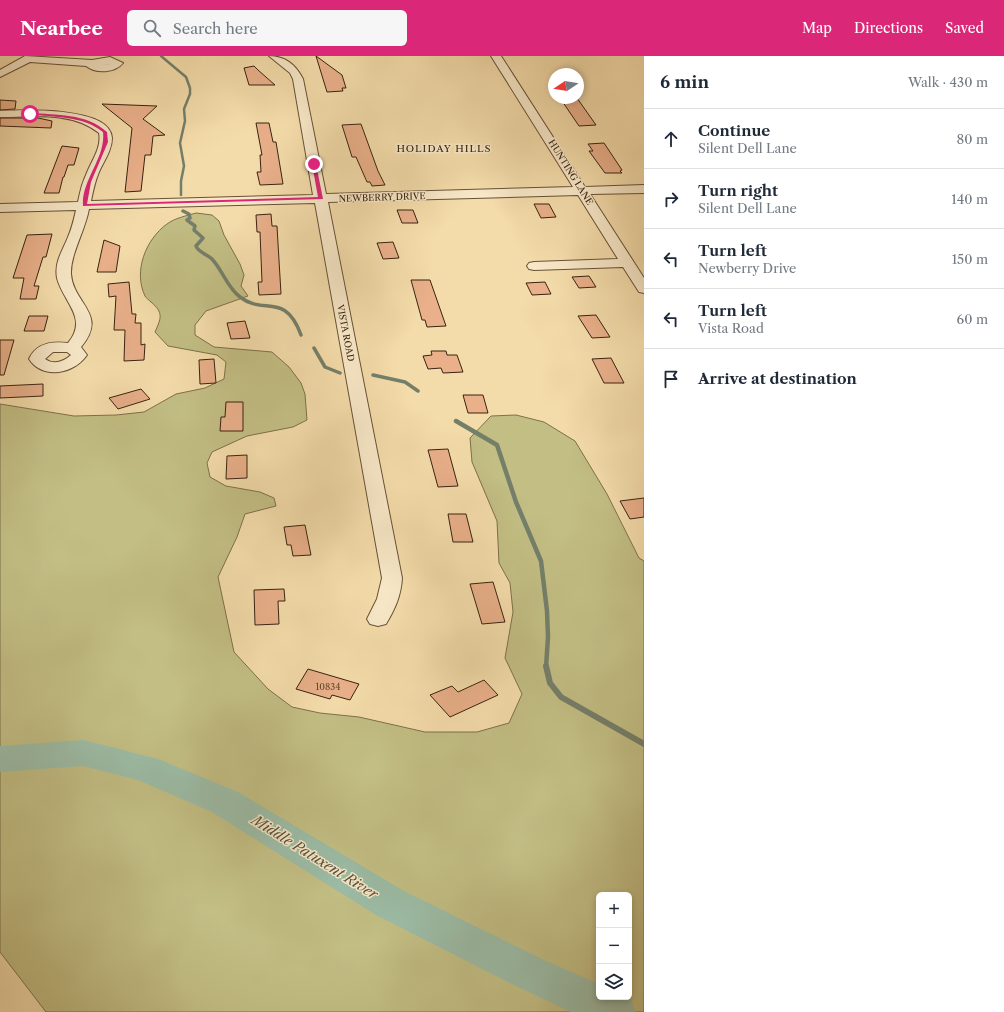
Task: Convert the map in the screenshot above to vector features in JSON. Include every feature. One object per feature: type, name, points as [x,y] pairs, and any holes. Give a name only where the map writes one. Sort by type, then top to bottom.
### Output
[{"type":"street","name":"VISTA ROAD","points":[[274,56],[294,71],[298,79],[392,578],[391,592],[387,606],[378,619]]},
{"type":"street","name":"HUNTING LANE","points":[[496,56],[644,289]]},
{"type":"street","points":[[0,74],[30,57],[92,63]]},
{"type":"street","points":[[0,114],[47,114],[74,117],[94,124],[105,132],[106,142],[89,182],[76,235],[64,264],[64,281],[81,310],[84,322],[83,334],[72,348]]},
{"type":"street","name":"NEWBERRY DRIVE","points":[[0,208],[644,189]]},
{"type":"street","points":[[534,266],[628,263]]},
{"type":"shaded area","points":[[196,213],[212,215],[219,221],[224,235],[240,264],[244,275],[241,286],[248,296],[206,311],[195,325],[195,335],[214,347],[272,352],[289,367],[301,383],[305,394],[307,420],[293,427],[247,436],[212,452],[207,463],[210,477],[226,486],[260,492],[274,498],[276,506],[245,514],[237,537],[218,577],[234,652],[268,689],[292,707],[320,713],[359,717],[425,732],[477,732],[509,723],[522,694],[505,658],[513,612],[510,583],[499,563],[497,521],[472,462],[470,438],[491,416],[516,415],[544,422],[575,441],[607,494],[639,558],[644,561],[644,1012],[46,1012],[0,952],[0,404],[74,416],[116,415],[144,412],[176,394],[205,388],[224,379],[226,362],[217,355],[168,346],[155,332],[159,323],[160,313],[158,309],[145,297],[140,276],[141,266],[153,238],[167,224]]},
{"type":"building","points":[[316,56],[342,75],[346,88],[342,88],[343,91],[327,92]]},
{"type":"building","points":[[254,66],[275,85],[249,85],[244,68]]},
{"type":"building","points":[[0,100],[16,101],[15,109],[0,110]]},
{"type":"building","points":[[102,104],[157,106],[143,119],[165,135],[153,136],[151,155],[145,155],[141,191],[125,192],[132,128]]},
{"type":"building","points":[[564,104],[581,104],[596,125],[579,126]]},
{"type":"building","points":[[0,118],[38,118],[52,121],[51,128],[0,126]]},
{"type":"building","points":[[256,123],[269,123],[273,142],[276,142],[283,184],[260,185],[257,172],[261,172],[260,155],[262,155]]},
{"type":"building","points":[[361,124],[378,171],[385,185],[372,186],[370,182],[367,182],[356,157],[352,157],[342,125]]},
{"type":"building","points":[[604,143],[622,170],[620,171],[622,173],[605,173],[589,151],[593,151],[588,144]]},
{"type":"building","points":[[62,146],[79,148],[74,165],[68,165],[59,193],[44,193]]},
{"type":"building","points":[[534,204],[549,204],[556,217],[541,218]]},
{"type":"building","points":[[397,210],[413,210],[418,223],[402,223]]},
{"type":"building","points":[[271,214],[272,226],[277,226],[281,294],[259,295],[258,282],[262,282],[260,232],[257,232],[256,215]]},
{"type":"building","points":[[52,234],[46,257],[43,257],[34,286],[39,286],[36,299],[20,299],[24,278],[13,278],[27,235]]},
{"type":"building","points":[[104,240],[120,246],[116,272],[97,272]]},
{"type":"building","points":[[393,242],[399,258],[383,259],[377,243]]},
{"type":"building","points":[[589,276],[596,287],[579,288],[572,277]]},
{"type":"building","points":[[411,280],[430,280],[446,326],[427,327],[425,320],[422,320]]},
{"type":"building","points":[[129,282],[132,314],[136,314],[135,323],[141,323],[141,345],[145,344],[144,360],[124,361],[125,330],[114,330],[116,296],[109,297],[108,284]]},
{"type":"building","points":[[545,282],[551,294],[532,295],[526,283]]},
{"type":"building","points":[[596,315],[610,337],[592,338],[578,316]]},
{"type":"building","points":[[29,316],[48,316],[44,331],[24,331]]},
{"type":"building","points":[[245,321],[250,338],[231,339],[227,323]]},
{"type":"building","points":[[0,340],[14,340],[4,375],[0,375]]},
{"type":"building","points":[[431,351],[446,351],[447,355],[457,355],[463,372],[443,373],[441,368],[428,369],[423,356],[432,355]]},
{"type":"building","points":[[611,358],[624,383],[604,383],[592,359]]},
{"type":"building","points":[[214,359],[216,383],[200,384],[199,360]]},
{"type":"building","points":[[43,384],[43,396],[0,398],[0,386]]},
{"type":"building","points":[[141,389],[150,399],[118,409],[109,398]]},
{"type":"building","points":[[463,395],[483,395],[488,413],[468,413]]},
{"type":"building","points":[[226,402],[243,402],[243,431],[220,431],[221,417],[225,417]]},
{"type":"building","points":[[448,449],[458,486],[438,487],[428,450]]},
{"type":"building","points":[[247,455],[247,478],[226,479],[227,456]]},
{"type":"building","points":[[644,498],[644,517],[630,519],[620,501]]},
{"type":"building","points":[[448,514],[466,514],[473,542],[453,542]]},
{"type":"building","points":[[305,525],[311,555],[293,556],[291,545],[287,545],[284,527]]},
{"type":"building","points":[[493,582],[505,622],[482,624],[470,584]]},
{"type":"building","points":[[284,589],[285,601],[278,601],[279,624],[255,625],[254,590]]},
{"type":"building","points":[[308,669],[359,684],[350,700],[332,695],[330,699],[296,689]]},
{"type":"building","points":[[484,680],[498,695],[450,717],[430,695],[452,686],[458,692]]},
{"type":"waterway","points":[[161,56],[186,77],[190,88],[190,94],[184,109],[185,121],[180,143],[184,166],[181,181],[181,195]]},
{"type":"waterway","points":[[183,211],[189,214],[190,218],[187,220],[195,226],[194,230],[203,238],[196,246],[197,248],[212,259],[228,284],[236,293],[249,302],[257,305],[274,307],[288,313],[295,322],[301,335]]},
{"type":"waterway","points":[[314,348],[325,367],[340,373]]},
{"type":"waterway","points":[[373,375],[405,382],[418,391]]},
{"type":"waterway","points":[[456,421],[497,445],[516,502],[541,561],[547,611],[548,637],[546,666]]},
{"type":"waterway","points":[[546,666],[550,683],[561,697],[644,744]]},
{"type":"waterway","name":"Middle Patuxent River","points":[[0,759],[83,753],[146,768],[225,802],[390,903],[530,973],[615,1012]]},
{"type":"district","name":"HOLIDAY HILLS","points":[[444,148]]},
{"type":"route","points":[[30,114],[74,117],[86,120],[101,128],[105,132],[106,142],[92,172],[84,206],[321,199],[314,164]]}]
